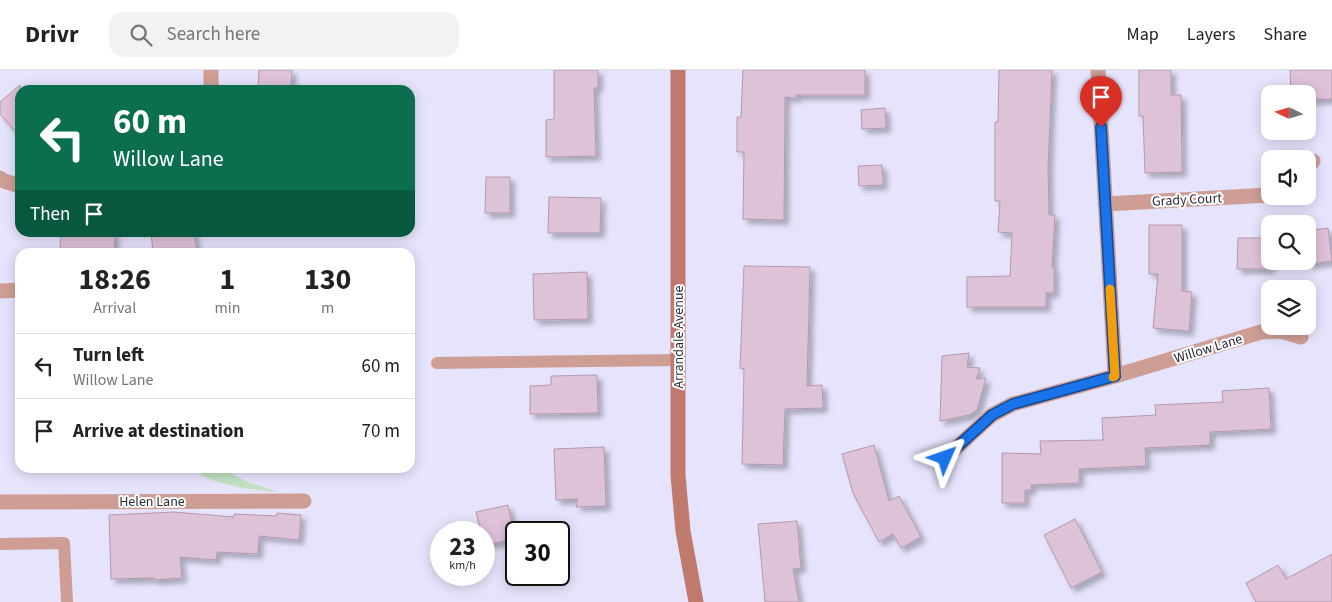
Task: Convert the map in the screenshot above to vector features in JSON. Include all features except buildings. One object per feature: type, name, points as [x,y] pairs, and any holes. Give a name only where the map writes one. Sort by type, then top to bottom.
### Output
[{"type":"street","points":[[211,70],[211,85]]},
{"type":"street","name":"Arrandale Avenue","points":[[678,70],[678,475],[683,531],[696,602]]},
{"type":"street","points":[[1098,70],[1115,376]]},
{"type":"street","points":[[0,178],[15,184]]},
{"type":"street","name":"Grady Court","points":[[1105,204],[1261,195]]},
{"type":"street","points":[[0,290],[15,290]]},
{"type":"street","name":"Willow Lane","points":[[945,458],[992,415],[1013,404],[1115,376],[1261,332],[1281,331],[1302,337]]},
{"type":"street","name":"Helen Lane","points":[[0,502],[304,501]]},
{"type":"lane","points":[[437,363],[678,360]]},
{"type":"lane","points":[[0,544],[64,543],[67,602]]},
{"type":"green space","points":[[197,473],[231,473],[245,481],[278,492],[220,483]]},
{"type":"slow traffic","points":[[1110,289],[1115,376],[1113,377]]},
{"type":"route","points":[[945,458],[992,415],[1013,404],[1115,376],[1101,127]]}]
